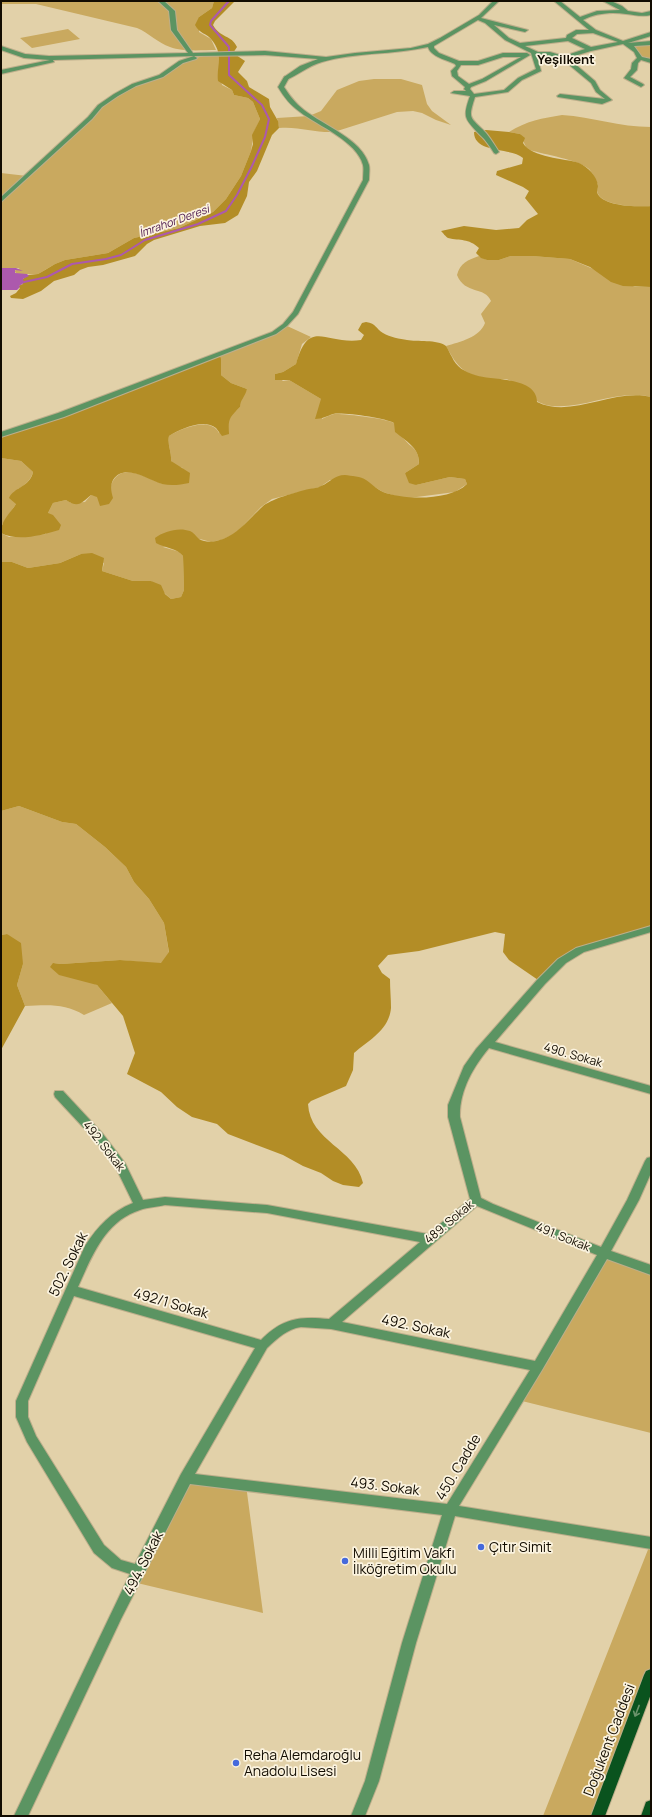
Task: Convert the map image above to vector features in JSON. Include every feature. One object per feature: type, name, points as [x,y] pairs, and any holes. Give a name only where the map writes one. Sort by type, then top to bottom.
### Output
[{"type":"main road","name":"Doğukent Caddesi","points":[[598,1816],[651,1675]]},
{"type":"main road","points":[[648,1816],[651,1807]]},
{"type":"street","points":[[161,1],[172,11],[174,30],[191,54]]},
{"type":"street","points":[[1,48],[24,56],[66,58],[264,53],[324,58],[392,51],[431,45],[477,18],[493,6],[496,1]]},
{"type":"street","points":[[557,1],[594,31]]},
{"type":"street","points":[[606,1],[620,7],[626,12]]},
{"type":"street","points":[[580,19],[592,14],[626,12],[651,16]]},
{"type":"street","points":[[643,15],[651,13]]},
{"type":"street","points":[[477,18],[487,22],[525,30]]},
{"type":"street","points":[[454,93],[471,94],[506,91],[520,79],[539,70],[535,54],[499,34],[487,22]]},
{"type":"street","points":[[569,39],[568,36],[571,34],[582,31],[594,31],[607,34],[636,51],[640,58],[651,61]]},
{"type":"street","points":[[626,44],[651,34]]},
{"type":"street","points":[[520,46],[569,39],[590,48]]},
{"type":"street","points":[[564,58],[590,48],[651,43]]},
{"type":"street","points":[[431,45],[431,49],[437,54],[458,63],[478,63],[503,55],[526,56],[535,54],[550,54],[564,58],[593,82],[598,90],[610,100],[600,102],[560,96]]},
{"type":"street","points":[[1,200],[90,118],[100,106],[134,85],[167,73],[180,62],[212,54]]},
{"type":"street","points":[[468,86],[484,80],[526,56]]},
{"type":"street","points":[[1,72],[66,58]]},
{"type":"street","points":[[1,435],[61,415],[274,333],[285,325],[296,313],[366,180],[368,172],[367,164],[361,153],[351,144],[304,114],[284,96],[281,87],[286,78],[296,70],[324,58]]},
{"type":"street","points":[[640,58],[635,63],[634,70],[627,78],[641,85]]},
{"type":"street","points":[[458,63],[459,66],[453,74],[456,78],[468,86],[467,89],[471,94],[468,117],[471,123],[484,135],[496,152]]},
{"type":"street","name":"489. Sokak","points":[[330,1324],[476,1200],[454,1117],[454,1105],[468,1069],[488,1044],[541,982],[562,960],[580,950],[651,929]]},
{"type":"street","name":"490. Sokak","points":[[488,1044],[651,1090]]},
{"type":"street","name":"492. Sokak","points":[[59,1094],[99,1137],[121,1166],[140,1204]]},
{"type":"street","name":"450. Cadde","points":[[358,1816],[372,1781],[409,1643],[450,1510],[538,1367],[604,1253],[633,1200],[651,1162]]},
{"type":"street","name":"491. Sokak","points":[[476,1200],[489,1207],[651,1270]]},
{"type":"street","name":"502. Sokak","points":[[139,1570],[121,1568],[111,1562],[99,1549],[31,1438],[22,1417],[22,1401],[71,1290],[80,1266],[99,1234],[110,1222],[125,1211],[140,1204],[165,1201],[266,1209],[429,1239]]},
{"type":"street","name":"492/1 Sokak","points":[[71,1290],[263,1345]]},
{"type":"street","name":"492. Sokak","points":[[287,1324],[308,1321],[330,1324],[538,1367]]},
{"type":"street","name":"494. Sokak","points":[[21,1816],[139,1570],[186,1478],[263,1345],[280,1328],[287,1324]]},
{"type":"street","name":"493. Sokak","points":[[186,1478],[450,1510],[650,1543]]},
{"type":"shaded area","points":[[1,1],[214,1],[212,8],[199,17],[199,32],[211,39],[216,50],[175,49],[161,43],[137,28],[36,4],[1,4]]},
{"type":"shaded area","points":[[214,1],[235,1],[215,21],[213,25],[219,32],[235,43],[237,47],[233,53],[245,61],[238,72],[247,81],[249,87],[269,99],[270,107],[278,121],[279,128],[272,135],[257,171],[249,182],[247,196],[238,215],[225,223],[200,226],[154,240],[147,244],[135,256],[80,270],[74,275],[54,281],[41,291],[23,299],[11,298],[10,296],[16,293],[20,288],[18,286],[23,284],[23,279],[28,275],[38,274],[65,260],[108,253],[134,238],[179,228],[213,212],[226,199],[241,176],[253,144],[252,135],[260,119],[253,102],[248,98],[234,95],[232,90],[218,81],[218,50],[211,39],[195,25],[199,17],[212,8]]},
{"type":"shaded area","points":[[68,29],[80,39],[32,48],[20,38]]},
{"type":"shaded area","points":[[651,43],[651,61],[640,58],[629,45]]},
{"type":"shaded area","points":[[212,54],[219,54],[219,71],[222,85],[232,90],[234,95],[248,98],[253,102],[260,119],[254,132],[251,151],[241,176],[226,199],[213,212],[179,228],[134,238],[108,253],[65,260],[38,274],[17,274],[14,271],[20,268],[1,268],[1,173],[27,176],[100,106],[134,85],[161,76],[187,60]]},
{"type":"shaded area","points":[[374,79],[401,79],[422,85],[427,104],[432,111],[451,125],[422,113],[413,111],[397,112],[334,132],[279,128],[277,118],[309,116],[321,111],[337,90],[359,81]]},
{"type":"shaded area","points":[[562,115],[639,127],[651,127],[651,206],[621,205],[605,200],[597,191],[597,183],[589,169],[569,160],[530,150],[526,147],[520,134],[509,132],[528,123]]},
{"type":"shaded area","points":[[486,130],[520,134],[525,138],[523,143],[533,152],[579,163],[589,169],[594,175],[598,186],[597,192],[605,201],[621,205],[651,206],[651,287],[623,286],[611,282],[590,267],[570,259],[511,256],[499,260],[487,260],[481,258],[476,253],[479,248],[475,245],[464,240],[446,237],[441,231],[464,226],[496,230],[519,228],[527,220],[538,214],[525,198],[529,191],[496,175],[497,171],[522,164],[523,158],[510,152],[486,147],[480,144],[476,139],[474,132]]},
{"type":"shaded area","points":[[479,256],[487,260],[499,260],[511,256],[570,259],[635,287],[651,287],[651,397],[626,395],[577,405],[545,405],[532,398],[510,381],[505,379],[490,379],[474,375],[468,373],[458,365],[446,346],[463,341],[479,332],[485,323],[481,314],[491,301],[484,293],[465,285],[457,275],[458,271],[465,262]]},
{"type":"shaded area","points":[[1,268],[16,268],[23,271],[15,270],[15,273],[27,274],[29,276],[23,279],[24,283],[19,286],[20,287],[17,290],[1,290]]},
{"type":"shaded area","points":[[366,322],[374,325],[383,333],[395,338],[411,341],[438,342],[446,346],[456,364],[464,371],[483,377],[522,384],[530,388],[535,394],[537,402],[550,406],[578,406],[622,396],[637,395],[651,397],[651,929],[580,950],[541,982],[509,960],[503,952],[505,934],[495,932],[419,951],[388,955],[378,966],[382,973],[390,979],[391,1008],[386,1022],[372,1039],[354,1053],[353,1070],[346,1086],[311,1101],[308,1104],[311,1117],[316,1127],[351,1161],[358,1171],[363,1183],[359,1187],[343,1185],[333,1181],[321,1173],[303,1166],[283,1155],[228,1134],[217,1124],[192,1117],[177,1107],[161,1092],[127,1074],[135,1053],[123,1016],[97,985],[59,975],[50,967],[53,963],[61,964],[120,960],[161,963],[169,952],[164,923],[149,899],[134,882],[126,867],[105,847],[76,824],[62,822],[19,806],[1,811],[1,562],[12,562],[28,568],[60,563],[81,554],[92,553],[104,558],[102,571],[133,581],[151,581],[161,585],[165,594],[171,599],[181,597],[184,590],[183,556],[174,550],[156,543],[155,538],[167,532],[181,529],[191,532],[199,539],[205,541],[211,542],[220,540],[234,533],[262,507],[271,501],[318,487],[341,475],[356,476],[366,480],[383,492],[403,497],[438,496],[450,494],[459,490],[467,484],[465,479],[450,477],[416,485],[409,483],[405,473],[419,464],[419,458],[412,445],[395,432],[394,423],[373,417],[345,414],[333,414],[315,419],[321,399],[289,380],[275,380],[275,374],[283,372],[296,364],[301,350],[307,341],[313,337],[320,336],[348,341],[361,340],[364,335],[358,330],[362,323]]},
{"type":"shaded area","points":[[285,325],[311,337],[302,344],[296,364],[283,372],[275,374],[283,381],[289,380],[321,399],[322,419],[332,414],[338,414],[391,421],[396,425],[401,435],[418,455],[419,464],[405,473],[416,485],[450,477],[465,479],[467,484],[455,492],[409,498],[399,497],[383,492],[368,483],[330,480],[320,487],[272,499],[261,507],[235,534],[221,540],[211,542],[200,539],[163,547],[180,552],[183,556],[184,590],[181,597],[171,599],[151,581],[133,581],[102,571],[104,563],[81,554],[60,563],[28,568],[12,562],[1,562],[1,533],[9,537],[46,534],[48,513],[53,503],[66,500],[71,503],[85,502],[91,495],[97,496],[110,489],[114,480],[119,475],[125,473],[139,474],[162,484],[183,468],[175,466],[171,461],[169,436],[188,427],[202,425],[209,425],[215,428],[219,433],[230,416],[240,407],[240,401],[247,389],[231,383],[221,375],[219,353],[274,333]]},
{"type":"shaded area","points":[[219,353],[221,359],[221,375],[231,383],[247,389],[240,407],[230,419],[229,434],[222,436],[216,428],[211,425],[199,424],[179,430],[169,436],[171,461],[190,473],[189,483],[165,485],[144,476],[130,472],[123,472],[113,480],[111,484],[113,498],[109,504],[100,506],[97,497],[91,495],[80,504],[70,503],[66,500],[53,503],[48,513],[53,515],[61,525],[59,530],[30,537],[15,537],[1,533],[1,528],[4,521],[16,504],[9,498],[11,494],[29,481],[33,472],[21,461],[1,458],[1,435]]},
{"type":"shaded area","points":[[1,458],[21,461],[33,472],[27,482],[18,489],[16,504],[1,526]]},
{"type":"shaded area","points":[[19,806],[62,822],[76,824],[105,847],[126,867],[134,882],[149,899],[164,923],[169,953],[161,964],[120,960],[61,964],[53,963],[97,985],[112,1003],[84,1015],[70,1008],[48,1005],[25,1006],[17,985],[23,964],[7,934],[1,935],[1,811]]},
{"type":"shaded area","points":[[7,934],[21,943],[23,964],[17,985],[25,1006],[1,1050],[1,935]]},
{"type":"shaded area","points":[[604,1253],[651,1270],[651,1433],[518,1400]]},
{"type":"shaded area","points":[[186,1478],[246,1485],[263,1613],[133,1582]]},
{"type":"shaded area","points":[[651,1542],[651,1675],[598,1816],[543,1816]]},
{"type":"waterway","name":"İmrahor Deresi","points":[[229,1],[211,21],[210,25],[229,47],[229,52]]},
{"type":"waterway","name":"İmrahor Deresi","points":[[24,282],[47,277],[72,264],[106,259],[121,255],[145,240],[198,224],[226,211],[237,195],[252,166],[265,137],[269,119],[262,105],[229,75],[229,54]]},
{"type":"place","name":"Çıtır Simit","points":[[481,1547]]},
{"type":"place","name":"Milli Eğitim Vakfı İlköğretim Okulu","points":[[345,1561]]},
{"type":"place","name":"Reha Alemdaroğlu Anadolu Lisesi","points":[[236,1763]]},
{"type":"district","name":"Yeşilkent","points":[[566,59]]}]
